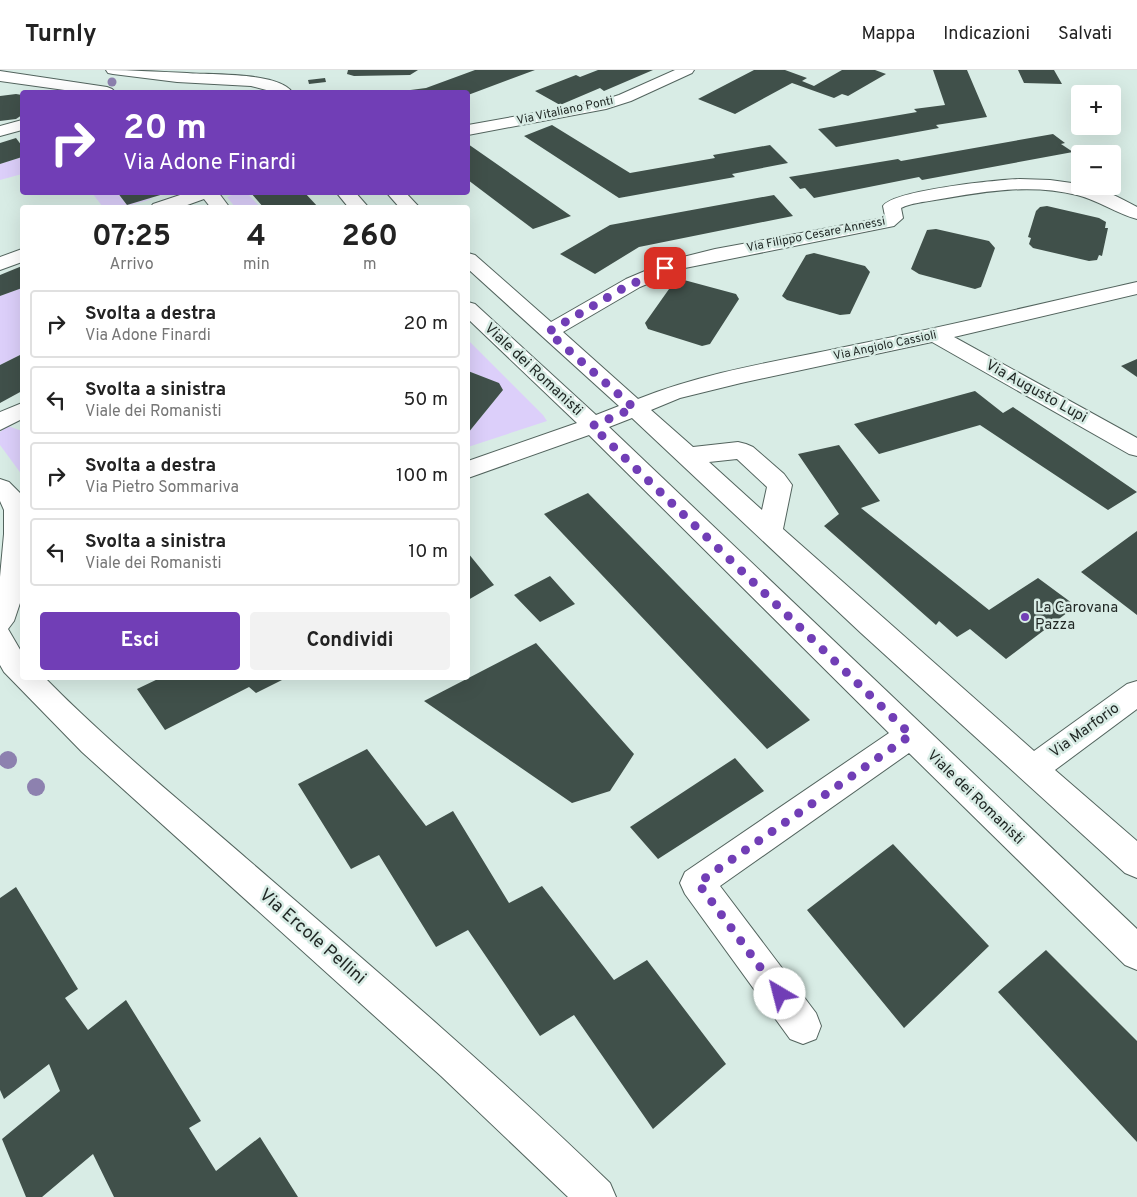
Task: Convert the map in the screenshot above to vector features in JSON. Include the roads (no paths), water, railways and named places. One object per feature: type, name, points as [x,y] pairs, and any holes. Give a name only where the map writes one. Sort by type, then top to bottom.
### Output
[{"type":"street","points":[[113,70],[231,86],[254,70]]},
{"type":"street","name":"Via Vitaliano Ponti","points":[[470,130],[600,106],[625,98],[686,70]]},
{"type":"street","points":[[0,76],[94,90]]},
{"type":"street","points":[[208,90],[231,86],[266,85],[279,90]]},
{"type":"street","points":[[0,131],[20,126]]},
{"type":"street","name":"Via Filippo Cesare Annessi","points":[[548,332],[622,289],[665,268],[715,255],[888,222],[894,218],[892,206],[899,202],[987,185],[1027,183],[1055,186],[1092,194],[1113,201],[1137,214]]},
{"type":"street","points":[[168,205],[199,195]]},
{"type":"street","points":[[210,195],[219,205]]},
{"type":"street","points":[[347,195],[357,205]]},
{"type":"street","points":[[397,195],[408,205]]},
{"type":"street","points":[[0,264],[20,256]]},
{"type":"street","points":[[470,260],[688,456],[871,625],[1034,768],[1137,862]]},
{"type":"street","name":"Via Angiolo Cassioli","points":[[470,469],[592,426],[673,393],[1137,288]]},
{"type":"street","name":"Viale dei Romanisti","points":[[470,310],[1137,953]]},
{"type":"street","name":"Via Augusto Lupi","points":[[935,335],[1137,448]]},
{"type":"street","points":[[0,422],[20,411]]},
{"type":"street","points":[[688,456],[738,450],[745,453],[775,480],[780,485],[780,492],[770,532]]},
{"type":"street","points":[[0,488],[12,498],[16,510],[17,534],[12,589],[0,621]]},
{"type":"street","points":[[0,630],[20,623]]},
{"type":"street","points":[[0,638],[14,664],[20,671]]},
{"type":"street","name":"Via Ercole Pellini","points":[[29,680],[124,771],[476,1082],[596,1197]]},
{"type":"street","name":"Via Marforio","points":[[1034,768],[1137,693]]},
{"type":"street","points":[[803,1026],[698,883],[911,735]]},
{"type":"place","name":"La Carovana Pazza","points":[[1025,617]]}]
